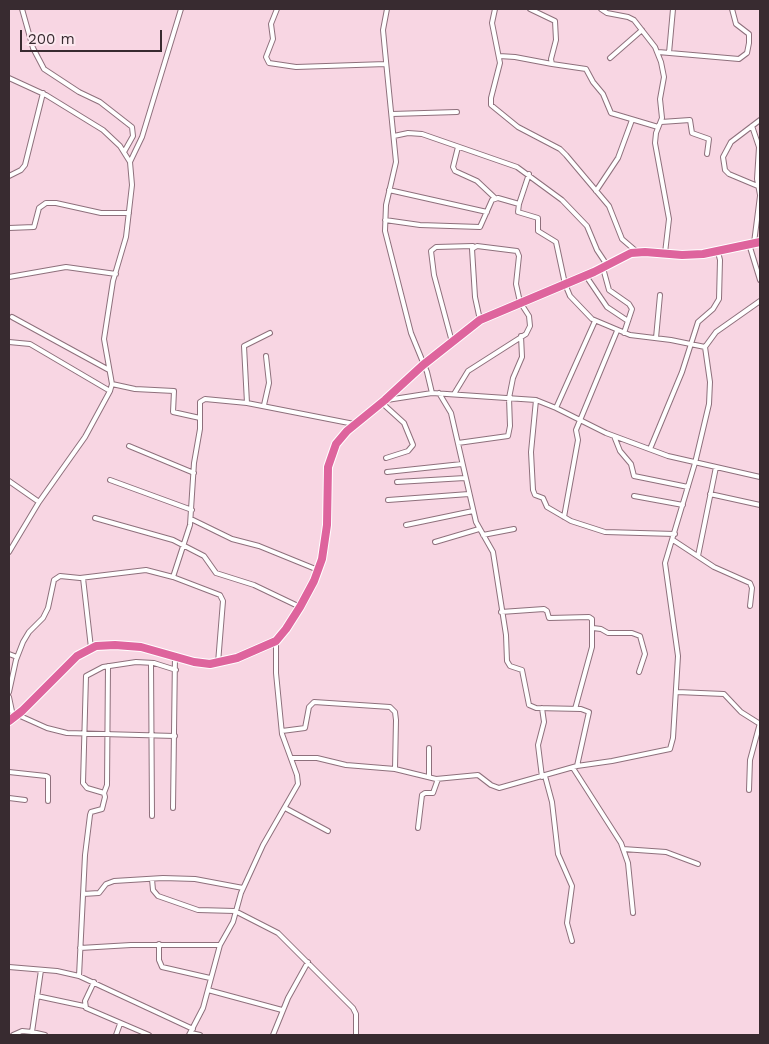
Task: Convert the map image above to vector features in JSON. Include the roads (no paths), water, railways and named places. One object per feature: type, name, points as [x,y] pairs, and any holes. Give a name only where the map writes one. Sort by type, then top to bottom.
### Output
[{"type":"highway","points":[[14,718],[77,656],[91,648],[104,645],[128,645],[203,663],[218,663],[253,652],[276,640],[286,629],[300,607],[318,570],[327,525],[330,459],[341,437],[384,402],[423,364],[480,320],[638,252],[693,255],[718,252],[754,243]]},
{"type":"street","points":[[22,9],[34,48],[44,69],[79,92],[100,102],[132,127],[133,136],[124,152]]},
{"type":"street","points":[[130,162],[142,137],[181,9]]},
{"type":"street","points":[[277,9],[271,24],[273,39],[266,54],[267,61],[270,63],[296,67],[386,64]]},
{"type":"street","points":[[386,9],[384,30],[386,64],[396,162],[389,190],[385,220],[395,276],[411,333],[432,393]]},
{"type":"street","points":[[495,9],[492,23],[499,56],[490,98],[491,105],[518,127],[560,149],[611,210],[624,241],[638,252]]},
{"type":"street","points":[[530,9],[555,21],[552,64]]},
{"type":"street","points":[[601,9],[613,11],[631,19],[642,30],[658,52],[664,78],[660,99],[660,125],[655,143],[669,227],[665,253]]},
{"type":"street","points":[[669,53],[672,9]]},
{"type":"street","points":[[658,52],[733,60],[743,56],[748,48],[749,34],[736,24],[732,9]]},
{"type":"street","points":[[610,58],[642,30]]},
{"type":"street","points":[[499,56],[586,69],[593,82],[603,94],[611,113],[632,120],[660,125],[690,120],[692,133],[709,139],[707,154]]},
{"type":"street","points":[[9,78],[43,93],[96,124],[124,152],[130,162],[132,186],[121,258],[116,274],[104,339],[112,384],[110,391],[75,452],[39,502],[9,550]]},
{"type":"street","points":[[9,176],[21,170],[25,165],[43,93]]},
{"type":"street","points":[[392,114],[458,112]]},
{"type":"street","points":[[596,192],[618,158],[632,120]]},
{"type":"street","points":[[760,120],[726,148],[723,164],[729,174],[760,187]]},
{"type":"street","points":[[752,126],[759,148],[757,180],[760,187],[760,196],[754,243],[760,280]]},
{"type":"street","points":[[394,136],[414,133],[506,162],[529,174],[562,200],[587,226],[605,267],[609,290],[631,306],[624,333]]},
{"type":"street","points":[[458,147],[453,167],[455,171],[477,182],[495,198],[519,204]]},
{"type":"street","points":[[529,174],[518,212],[538,218],[538,231],[556,242],[565,284],[575,302],[595,321],[624,333],[705,347]]},
{"type":"street","points":[[389,190],[486,212]]},
{"type":"street","points":[[385,220],[477,228],[482,225],[490,202],[495,198]]},
{"type":"street","points":[[9,228],[34,227],[39,208],[46,203],[56,203],[101,212],[129,214]]},
{"type":"street","points":[[474,246],[471,253],[474,287],[480,320]]},
{"type":"street","points":[[452,342],[434,276],[431,250],[436,247],[474,246],[513,249],[519,253],[516,278],[520,302],[530,322],[528,330],[473,366],[463,377],[454,394]]},
{"type":"street","points":[[650,449],[668,408],[698,322],[713,308],[719,299],[720,260],[718,252]]},
{"type":"street","points":[[9,277],[66,267],[116,274]]},
{"type":"street","points":[[586,276],[607,307],[628,321]]},
{"type":"street","points":[[656,338],[660,295]]},
{"type":"street","points":[[292,758],[318,758],[346,765],[395,770],[438,779],[478,775],[491,785],[500,788],[575,767],[670,749],[673,738],[677,692],[678,656],[665,563],[695,463],[710,392],[705,347],[716,332],[760,302]]},
{"type":"street","points":[[12,317],[109,370]]},
{"type":"street","points":[[556,408],[595,321]]},
{"type":"street","points":[[564,517],[578,440],[576,432],[579,420],[617,330]]},
{"type":"street","points":[[247,403],[244,346],[270,333]]},
{"type":"street","points":[[458,444],[508,436],[510,426],[509,398],[511,384],[522,357],[521,336]]},
{"type":"street","points":[[9,342],[30,344],[110,391]]},
{"type":"street","points":[[264,405],[268,383],[266,356]]},
{"type":"street","points":[[112,384],[135,389],[174,391],[174,412],[200,418]]},
{"type":"street","points":[[384,402],[432,393],[536,400],[614,436],[650,449],[695,463],[760,477]]},
{"type":"street","points":[[439,393],[451,413],[465,478],[479,529],[494,557],[508,664],[522,670],[529,705],[542,708],[586,709],[590,715],[575,767],[623,849],[628,863],[632,913]]},
{"type":"street","points":[[173,577],[185,546],[191,519],[202,400],[264,405],[355,424]]},
{"type":"street","points":[[536,400],[531,452],[533,490],[535,495],[543,498],[549,509],[576,523],[618,534],[648,531],[674,534]]},
{"type":"street","points":[[384,402],[404,423],[413,445],[408,451],[386,458]]},
{"type":"street","points":[[614,436],[620,451],[631,464],[634,476],[688,487]]},
{"type":"street","points":[[129,446],[194,473]]},
{"type":"street","points":[[387,472],[462,464]]},
{"type":"street","points":[[698,556],[716,468]]},
{"type":"street","points":[[397,482],[465,478]]},
{"type":"street","points":[[110,480],[192,510]]},
{"type":"street","points":[[9,481],[39,502]]},
{"type":"street","points":[[388,500],[469,494]]},
{"type":"street","points":[[710,494],[760,505]]},
{"type":"street","points":[[634,496],[683,506]]},
{"type":"street","points":[[406,525],[473,511]]},
{"type":"street","points":[[95,518],[166,538],[185,546],[208,558],[216,573],[254,585],[300,607]]},
{"type":"street","points":[[191,519],[238,541],[264,548],[318,570]]},
{"type":"street","points":[[435,542],[479,529]]},
{"type":"street","points":[[483,535],[514,529]]},
{"type":"street","points":[[672,540],[752,585],[750,606]]},
{"type":"street","points":[[9,692],[17,657],[28,632],[43,618],[48,608],[56,577],[83,578],[139,570],[173,577],[223,598],[218,663]]},
{"type":"street","points":[[83,578],[91,648]]},
{"type":"street","points":[[501,612],[544,609],[547,611],[549,618],[590,617],[593,621],[590,654],[575,709]]},
{"type":"street","points":[[593,628],[601,628],[608,633],[632,633],[640,636],[645,654],[639,672]]},
{"type":"street","points":[[191,1032],[203,1008],[220,945],[232,922],[243,888],[298,784],[292,758],[284,745],[275,668],[276,640]]},
{"type":"street","points":[[9,654],[17,657]]},
{"type":"street","points":[[173,808],[175,656]]},
{"type":"street","points":[[104,793],[87,788],[83,783],[86,676],[93,670],[136,662],[151,663],[176,670]]},
{"type":"street","points":[[151,663],[153,736],[152,816]]},
{"type":"street","points":[[78,976],[85,846],[91,812],[102,809],[104,793],[108,785],[108,666]]},
{"type":"street","points":[[677,692],[724,694],[741,712],[760,724],[750,760],[749,790]]},
{"type":"street","points":[[9,699],[14,718],[58,732],[84,735],[175,736]]},
{"type":"street","points":[[282,731],[305,728],[309,707],[314,702],[390,707],[395,712],[395,770]]},
{"type":"street","points":[[542,708],[544,722],[538,745],[543,776],[553,809],[558,854],[572,886],[567,924],[572,941]]},
{"type":"street","points":[[429,748],[429,777]]},
{"type":"street","points":[[9,772],[46,776],[48,778],[48,801]]},
{"type":"street","points":[[418,828],[422,795],[433,793],[438,779]]},
{"type":"street","points":[[9,798],[25,800]]},
{"type":"street","points":[[285,808],[328,831]]},
{"type":"street","points":[[623,849],[666,852],[698,864]]},
{"type":"street","points":[[83,894],[99,893],[106,884],[114,881],[152,879],[196,879],[243,888]]},
{"type":"street","points":[[152,879],[153,890],[158,896],[198,910],[235,911],[278,933],[353,1008],[356,1014],[356,1035]]},
{"type":"street","points":[[80,948],[159,944],[220,945]]},
{"type":"street","points":[[159,944],[159,960],[162,967],[210,978]]},
{"type":"street","points":[[273,1035],[282,1010],[308,962]]},
{"type":"street","points":[[9,967],[78,976],[94,982],[200,1035]]},
{"type":"street","points":[[32,1032],[42,970]]},
{"type":"street","points":[[84,1006],[94,982]]},
{"type":"street","points":[[208,990],[282,1010]]},
{"type":"street","points":[[37,996],[84,1006],[120,1024],[148,1035]]},
{"type":"street","points":[[116,1035],[120,1024]]},
{"type":"street","points":[[14,1035],[22,1030],[45,1035]]}]
